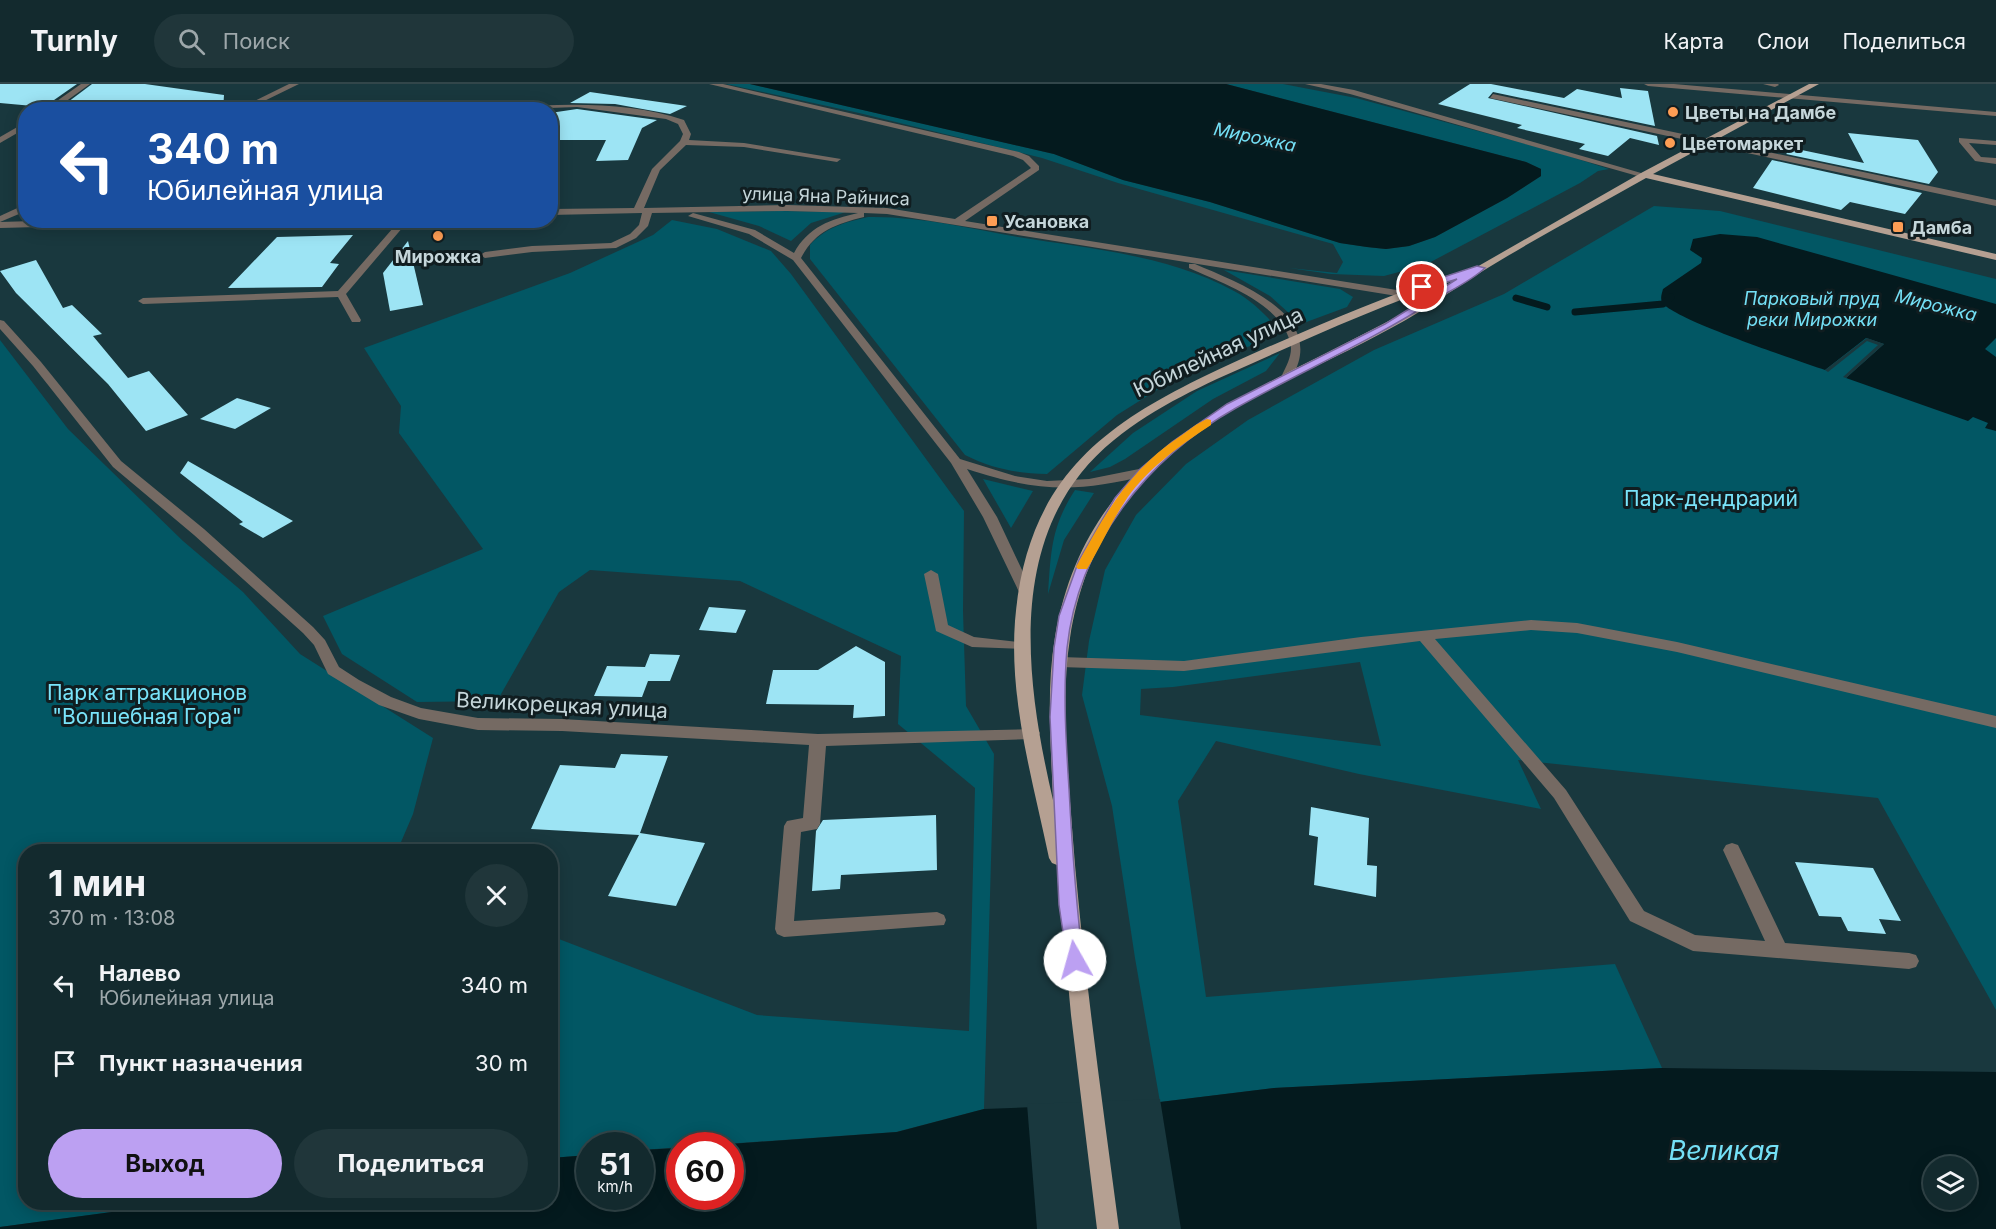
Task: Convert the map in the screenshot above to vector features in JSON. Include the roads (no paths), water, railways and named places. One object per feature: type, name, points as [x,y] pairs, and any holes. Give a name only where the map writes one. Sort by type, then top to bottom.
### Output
[{"type":"main road","name":"Юбилейная улица","points":[[1067,905],[1058,717],[1060,662],[1066,616],[1085,560],[1119,500],[1144,472],[1176,444],[1230,407],[1288,375],[1388,326],[1480,268],[1644,175],[1815,84]]},
{"type":"main road","points":[[1644,175],[1996,257]]},
{"type":"main road","name":"Юбилейная улица","points":[[1108,1229],[1067,905],[1032,733],[1023,646],[1025,591],[1034,547],[1064,485],[1108,436],[1142,412],[1180,391],[1295,339],[1403,294],[1480,268]]},
{"type":"street","points":[[60,102],[86,84]]},
{"type":"street","points":[[256,102],[296,84]]},
{"type":"street","points":[[713,84],[1016,154],[1036,168],[958,221]]},
{"type":"street","points":[[1309,84],[1349,88],[1644,175]]},
{"type":"street","points":[[1648,84],[1996,114]]},
{"type":"street","points":[[1767,84],[1776,85]]},
{"type":"street","points":[[1493,96],[1996,203]]},
{"type":"street","points":[[485,255],[532,249],[613,246],[633,236],[643,226],[643,210],[661,162],[684,142],[687,134],[684,126],[675,119],[667,117],[577,105],[558,106]]},
{"type":"street","points":[[0,141],[18,129]]},
{"type":"street","points":[[1996,143],[1962,140],[1978,159],[1996,161]]},
{"type":"street","points":[[684,142],[744,145],[837,159]]},
{"type":"street","name":"улица Яна Райниса","points":[[558,212],[787,208],[887,211],[1403,294]]},
{"type":"street","points":[[664,210],[752,232],[796,258],[956,462],[990,517],[1025,591]]},
{"type":"street","points":[[0,219],[18,211]]},
{"type":"street","points":[[796,258],[804,241],[814,232],[834,221],[887,211]]},
{"type":"street","points":[[0,225],[18,225]]},
{"type":"street","points":[[143,301],[341,294],[398,228]]},
{"type":"street","name":"улица Яна Райниса","points":[[1170,257],[1239,286],[1256,296],[1280,316],[1295,339]]},
{"type":"street","points":[[341,294],[356,320]]},
{"type":"street","name":"Великорецкая улица","points":[[0,323],[37,364],[117,464],[199,532],[308,630],[320,643],[333,670],[385,701],[419,713],[478,724],[562,725],[818,740],[1032,733]]},
{"type":"street","points":[[1288,375],[1296,355],[1295,339]]},
{"type":"street","points":[[956,462],[1032,483],[1064,485],[1095,483],[1144,472]]},
{"type":"street","points":[[931,574],[940,628],[972,642],[1023,646]]},
{"type":"street","points":[[1060,662],[1184,666],[1531,625],[1577,628],[1677,647],[1996,722]]},
{"type":"street","points":[[1424,636],[1560,794],[1637,916],[1693,943],[1909,961]]},
{"type":"street","points":[[818,740],[811,824],[793,826],[784,929],[938,920]]},
{"type":"street","points":[[1732,850],[1779,950]]},
{"type":"water","points":[[750,84],[1226,84],[1526,162],[1541,169],[1541,176],[1507,198],[1435,237],[1409,246],[1386,249],[1367,247],[1340,243],[1210,202],[1123,180],[1054,154]]},
{"type":"water","name":"Парковый пруд реки Мирожки","points":[[1720,234],[1757,237],[1996,304],[1996,338],[1985,349],[1996,357],[1996,431],[1985,428],[1988,423],[1973,417],[1968,421],[1846,378],[1884,344],[1866,338],[1825,370],[1711,329],[1671,309],[1661,300],[1663,289],[1701,263],[1702,258],[1690,250],[1693,239]]},
{"type":"water","name":"Великая","points":[[1662,1068],[1996,1072],[1996,1229],[0,1229],[0,1227],[127,1210],[558,1210],[558,1157],[576,1156],[576,1210],[654,1210],[654,1149],[666,1149],[666,1210],[744,1210],[744,1143],[897,1132],[984,1109],[1160,1102],[1274,1088]]},
{"type":"waterway","points":[[1575,312],[1663,304],[1671,297]]},
{"type":"waterway","points":[[1516,298],[1547,307]]},
{"type":"place","name":"Цветы на Дамбе","points":[[1673,112]]},
{"type":"place","name":"Цветомаркет","points":[[1670,143]]},
{"type":"place","name":"Усановка","points":[[992,221]]},
{"type":"place","name":"Дамба","points":[[1898,227]]},
{"type":"place","name":"Мирожка","points":[[438,236]]},
{"type":"park label","name":"Парк-дендрарий","points":[[1711,498]]},
{"type":"park label","name":"Парк аттракционов \"Волшебная Гора\"","points":[[147,704]]}]
